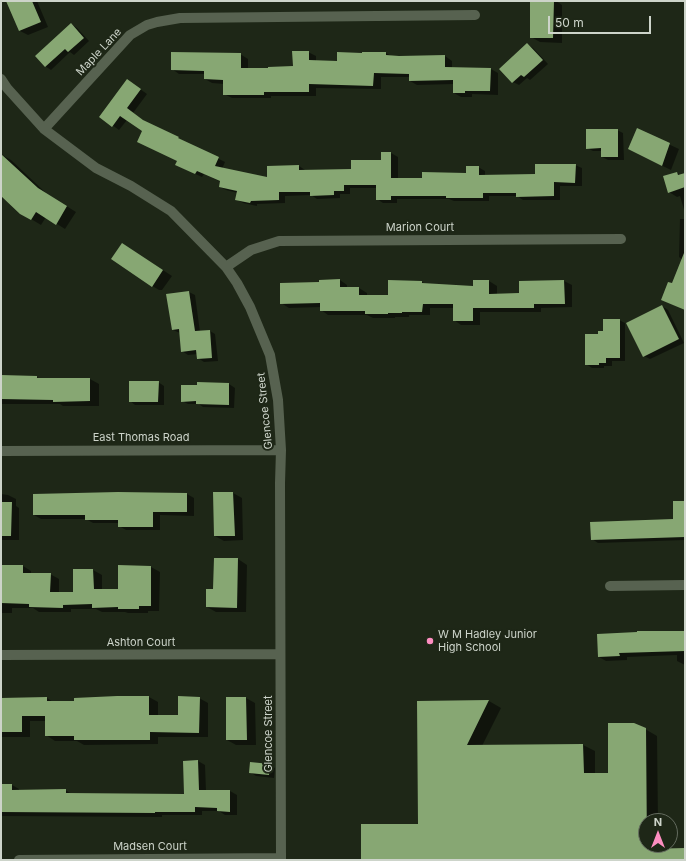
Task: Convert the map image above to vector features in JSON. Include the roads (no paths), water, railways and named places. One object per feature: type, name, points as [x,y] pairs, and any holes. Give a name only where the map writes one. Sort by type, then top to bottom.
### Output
[{"type":"street","name":"Maple Lane","points":[[44,129],[130,35],[147,25],[157,22],[180,18],[475,16]]},
{"type":"street","name":"Glencoe Street","points":[[1,79],[7,88],[44,129],[96,168],[132,186],[171,211],[226,267],[237,283],[250,307],[270,355],[278,400],[281,450],[281,859]]},
{"type":"street","name":"Marion Court","points":[[226,267],[251,250],[279,241],[621,239]]},
{"type":"street","name":"East Thomas Road","points":[[1,450],[281,450]]},
{"type":"street","points":[[610,586],[685,585]]},
{"type":"street","name":"Ashton Court","points":[[1,655],[280,654]]},
{"type":"street","name":"Madsen Court","points":[[19,860],[281,859]]},
{"type":"place","name":"W M Hadley Junior High School","points":[[430,641]]}]
